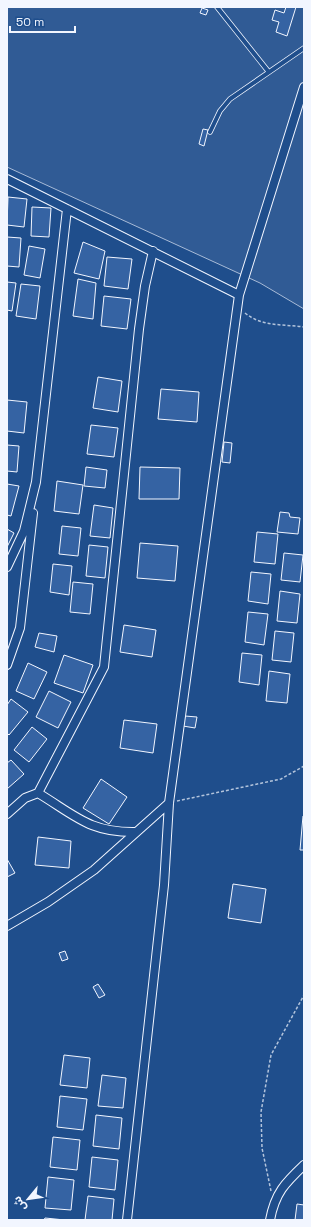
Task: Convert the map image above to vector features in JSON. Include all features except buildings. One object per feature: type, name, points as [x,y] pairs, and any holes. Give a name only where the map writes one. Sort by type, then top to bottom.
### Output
[{"type":"street","points":[[127,1220],[164,885],[169,803],[237,307],[239,295],[304,87]]},
{"type":"street","points":[[7,179],[239,295]]},
{"type":"street","points":[[7,665],[20,628],[67,209]]},
{"type":"street","points":[[7,814],[25,798],[38,793],[104,667],[139,328],[145,286],[153,251]]},
{"type":"street","points":[[7,567],[24,531],[36,482]]},
{"type":"street","points":[[38,793],[75,818],[97,828],[116,832],[136,832]]},
{"type":"street","points":[[7,926],[48,902],[94,870],[169,803]]},
{"type":"street","points":[[270,1220],[273,1205],[282,1186],[304,1165]]},
{"type":"lane","points":[[217,7],[268,71]]},
{"type":"lane","points":[[210,132],[220,111],[230,99],[268,71],[304,48]]},
{"type":"path","points":[[237,307],[249,316],[272,325],[304,327]]},
{"type":"path","points":[[169,803],[281,779],[304,766]]},
{"type":"path","points":[[273,1205],[262,1148],[261,1112],[271,1055],[304,996]]},
{"type":"shaded area","points":[[7,7],[304,7],[304,309],[260,283],[7,167]]}]
